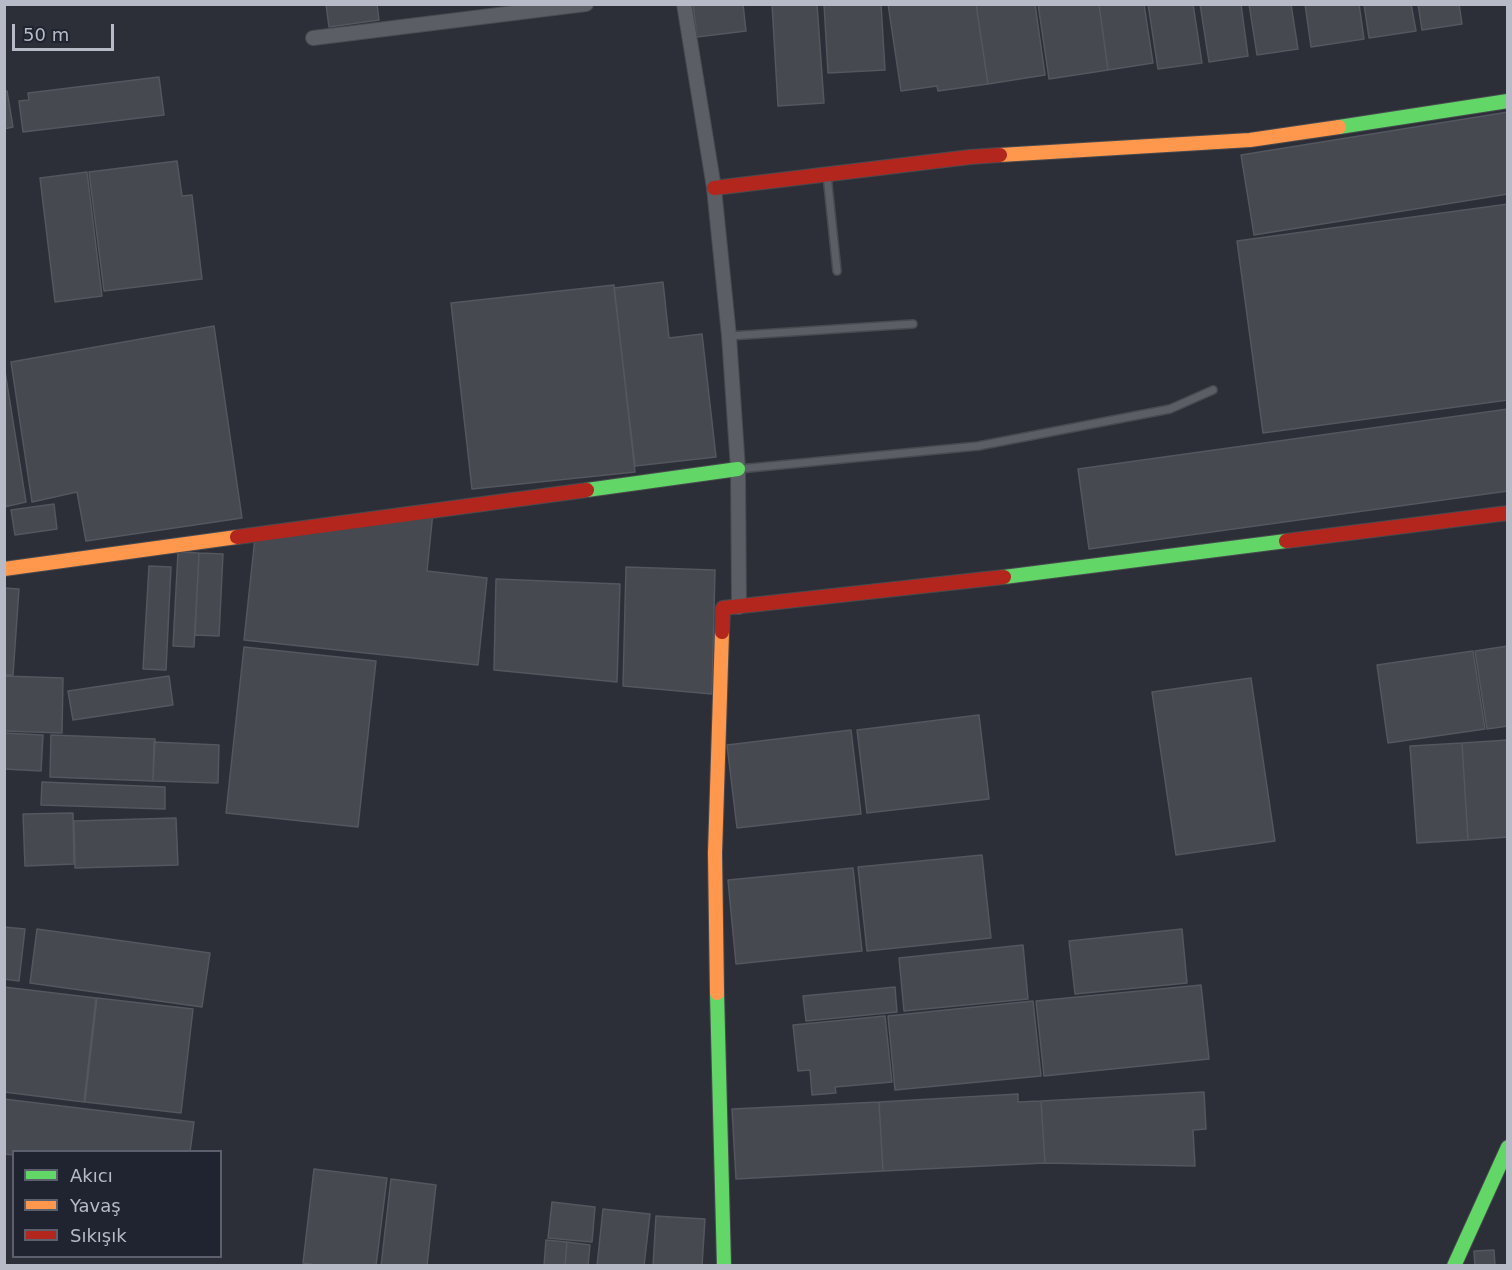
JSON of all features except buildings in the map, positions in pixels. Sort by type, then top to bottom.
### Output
[{"type":"street","points":[[313,38],[586,4]]},
{"type":"street","points":[[684,4],[714,188],[729,336],[738,470],[739,607]]},
{"type":"street","points":[[714,188],[970,157],[1250,140],[1508,101]]},
{"type":"street","points":[[4,569],[738,470]]},
{"type":"street","points":[[724,1266],[717,1027],[715,852],[723,608],[936,586],[1508,513]]},
{"type":"street","points":[[1454,1266],[1508,1147]]},
{"type":"lane","points":[[827,175],[837,271]]},
{"type":"lane","points":[[729,336],[913,324]]},
{"type":"lane","points":[[738,470],[978,446],[1170,409],[1213,390]]},
{"type":"traffic: fast","points":[[1339,127],[1508,101]]},
{"type":"traffic: fast","points":[[587,490],[738,469]]},
{"type":"traffic: fast","points":[[1004,577],[1286,541]]},
{"type":"traffic: fast","points":[[717,993],[724,1266]]},
{"type":"traffic: fast","points":[[1454,1266],[1508,1147]]},
{"type":"traffic: slow","points":[[1000,155],[1250,140],[1339,127]]},
{"type":"traffic: slow","points":[[4,569],[237,537]]},
{"type":"traffic: slow","points":[[717,993],[715,853],[722,632]]},
{"type":"traffic: jam","points":[[714,188],[1000,155]]},
{"type":"traffic: jam","points":[[237,537],[587,490]]},
{"type":"traffic: jam","points":[[1286,541],[1508,513]]},
{"type":"traffic: jam","points":[[722,632],[723,608],[1004,577]]}]
